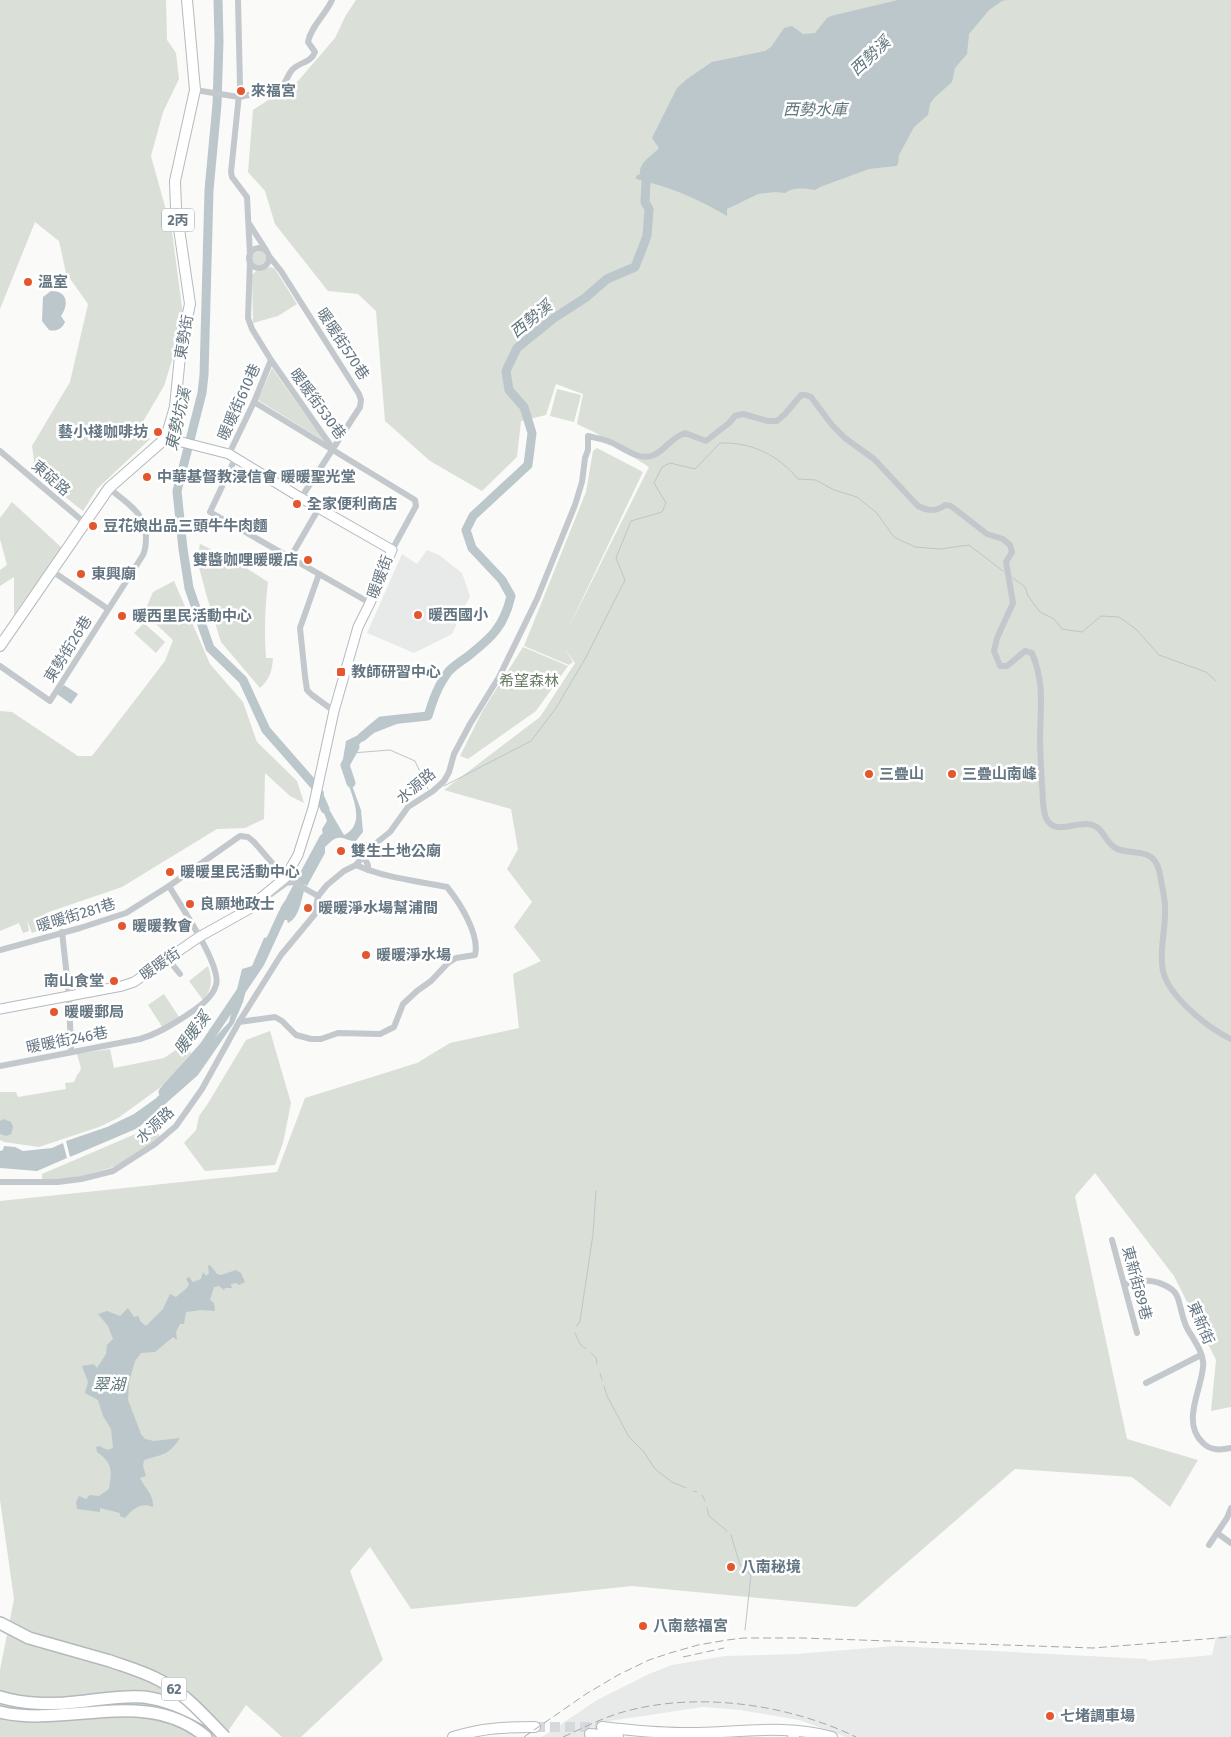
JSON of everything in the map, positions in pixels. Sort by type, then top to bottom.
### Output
[{"type":"highway","points":[[0,1614],[20,1626],[88,1654]]},
{"type":"highway","name":"62","points":[[0,1623],[29,1638],[88,1654],[163,1691],[191,1712],[214,1737]]},
{"type":"highway","name":"62","points":[[0,1631],[20,1641],[154,1677],[197,1708],[225,1737]]},
{"type":"highway","points":[[0,1697],[34,1702],[73,1702],[129,1697],[154,1699],[179,1706],[216,1726],[230,1737]]},
{"type":"highway","points":[[0,1704],[26,1709],[60,1709],[125,1704],[151,1705],[178,1712],[204,1725],[220,1737]]},
{"type":"highway","points":[[0,1712],[40,1717],[122,1710],[140,1711],[164,1714],[184,1722],[206,1737]]},
{"type":"main road","name":"東勢街","points":[[170,439],[175,407],[180,346],[190,304],[176,208],[175,181],[199,90],[187,0]]},
{"type":"main road","points":[[0,646],[109,488],[170,439]]},
{"type":"main road","points":[[453,1737],[486,1728],[505,1726],[531,1730],[474,1737]]},
{"type":"main road","points":[[602,1727],[682,1733],[792,1729],[816,1732],[832,1737]]},
{"type":"main road","points":[[590,1734],[618,1737]]},
{"type":"street","points":[[238,0],[236,96],[231,172],[232,177],[247,197],[249,224],[267,253],[266,265],[260,268],[254,266],[250,258],[256,248],[267,253]]},
{"type":"street","points":[[199,90],[236,96],[281,88],[292,70],[313,58],[315,52],[308,42],[309,37],[327,11],[332,0]]},
{"type":"street","name":"暖暖街530巷","points":[[249,224],[248,318],[271,360],[333,449],[415,500],[416,506],[392,550]]},
{"type":"street","name":"暖暖街570巷","points":[[267,253],[286,279],[361,400],[360,407],[301,498]]},
{"type":"street","name":"暖暖街610巷","points":[[271,360],[210,512],[290,558]]},
{"type":"street","name":"水源路","points":[[0,1182],[58,1182],[114,1171],[135,1159],[176,1126],[202,1089],[239,1022],[281,955],[314,914],[318,896],[327,885],[356,865],[370,848],[390,832],[408,807],[433,791],[444,781],[449,772],[454,754],[499,677],[537,599],[575,505],[582,482],[588,450],[588,436],[610,442],[640,456],[653,455],[677,436],[685,433],[706,441],[735,416],[743,414],[768,421],[777,421],[786,414],[801,395],[811,397],[832,425],[845,438],[874,459],[918,506],[933,510],[945,505],[951,506],[987,534],[1003,539],[1010,545],[1012,552],[1006,562],[1013,603],[997,638],[994,651],[1000,666],[1007,666],[1025,651],[1032,653],[1037,666],[1042,692],[1040,756],[1044,811],[1047,820],[1051,825],[1060,828],[1085,824],[1095,826],[1100,828],[1112,846],[1119,850],[1144,854],[1155,861],[1159,868],[1165,902],[1162,949],[1163,972],[1178,997],[1205,1023],[1220,1034],[1231,1039]]},
{"type":"street","points":[[254,402],[333,449]]},
{"type":"street","name":"暖暖街","points":[[0,1009],[122,986],[134,982],[199,937],[251,908],[258,900],[289,880],[313,808],[334,711],[358,627],[392,550],[232,456],[205,447],[170,439]]},
{"type":"street","name":"東碇路","points":[[0,452],[84,523]]},
{"type":"street","name":"東勢街26巷","points":[[0,666],[50,701],[143,555],[146,542],[144,522],[141,515],[109,488]]},
{"type":"street","points":[[319,508],[290,558],[370,603]]},
{"type":"street","name":"東勢街26巷","points":[[52,571],[108,609]]},
{"type":"street","points":[[319,574],[300,628],[305,676],[307,690],[334,711]]},
{"type":"street","name":"暖暖街281巷","points":[[0,950],[126,913],[169,886],[240,836],[254,842],[289,880]]},
{"type":"street","points":[[368,870],[365,859],[370,848]]},
{"type":"street","points":[[239,1022],[275,1017],[282,1021],[296,1035],[311,1039],[321,1039],[338,1033],[380,1034],[394,1027],[403,1004],[448,963],[456,958],[475,955],[476,948],[470,923],[447,887],[428,885],[368,870],[356,865]]},
{"type":"street","points":[[289,880],[318,896]]},
{"type":"street","name":"暖暖街246巷","points":[[0,1066],[155,1035],[205,1002],[213,991],[217,977],[214,965],[169,886]]},
{"type":"street","points":[[62,932],[70,995],[71,1052]]},
{"type":"street","points":[[168,959],[180,974]]},
{"type":"street","name":"東新街89巷","points":[[1112,1240],[1137,1333]]},
{"type":"street","name":"東新街","points":[[1125,1284],[1146,1280],[1173,1289],[1177,1294],[1186,1325],[1201,1354],[1204,1365],[1194,1408],[1193,1426],[1199,1440],[1207,1448],[1221,1450],[1231,1448]]},
{"type":"street","points":[[1146,1383],[1201,1354]]},
{"type":"street","points":[[1209,1545],[1227,1518],[1231,1508]]},
{"type":"street","points":[[1217,1533],[1231,1542]]},
{"type":"shaded area","name":"暖西國小","points":[[427,550],[439,555],[462,573],[470,596],[452,634],[414,653],[367,633],[402,554],[417,564]]},
{"type":"shaded area","points":[[1231,1635],[1231,1737],[846,1737],[799,1720],[740,1710],[703,1707],[603,1722],[585,1737],[542,1737],[597,1700],[649,1674],[672,1665],[725,1656],[796,1654],[895,1646],[1147,1659],[1148,1661],[1212,1655],[1216,1637]]},
{"type":"green space","points":[[0,0],[166,0],[167,40],[176,53],[179,79],[163,112],[151,156],[172,232],[184,322],[164,386],[138,430],[150,439],[97,489],[83,511],[36,474],[32,446],[70,382],[88,304],[66,273],[59,241],[35,222],[0,309]]},
{"type":"green space","points":[[356,0],[1231,0],[1231,1407],[1211,1411],[1216,1360],[1174,1276],[1095,1173],[1075,1196],[1127,1439],[1198,1460],[1170,1507],[1132,1477],[1015,1469],[856,1607],[632,1586],[411,1609],[370,1547],[350,1571],[383,1660],[301,1737],[282,1737],[246,1705],[224,1737],[0,1737],[0,1670],[14,1599],[0,1500],[0,1201],[277,1172],[305,1098],[417,1063],[450,1043],[519,1028],[513,974],[541,961],[514,927],[532,902],[507,869],[518,849],[511,809],[444,790],[540,717],[575,663],[564,648],[573,662],[569,665],[524,646],[586,492],[593,451],[597,448],[643,472],[567,631],[649,467],[594,432],[577,424],[583,394],[556,384],[546,415],[521,421],[517,457],[482,491],[430,461],[385,421],[376,311],[358,294],[328,291],[275,224],[265,191],[248,172],[253,110],[298,81],[335,38]]},
{"type":"green space","points":[[256,251],[262,251],[266,258],[262,265],[256,265],[252,261],[252,255]]},
{"type":"green space","points":[[271,267],[275,269],[297,304],[278,316],[253,323],[252,275],[256,271]]},
{"type":"green space","points":[[272,368],[324,441],[258,400]]},
{"type":"green space","points":[[557,389],[581,395],[574,422],[550,416]]},
{"type":"green space","points":[[12,502],[62,548],[14,615],[14,577],[0,586],[0,570],[7,565],[0,539],[0,518]]},
{"type":"green space","points":[[200,544],[232,559],[268,582],[265,620],[266,658],[273,658],[270,674],[260,688],[221,642],[197,560]]},
{"type":"green space","points":[[174,581],[210,664],[243,702],[257,742],[297,781],[304,803],[290,796],[265,773],[264,819],[245,828],[217,829],[122,887],[46,913],[51,926],[32,933],[27,920],[29,931],[23,933],[19,923],[0,931],[0,711],[12,712],[78,756],[92,756],[165,661],[173,640],[144,613],[153,592]]},
{"type":"green space","points":[[144,623],[165,642],[156,653],[134,633]]},
{"type":"green space","name":"希望森林","points":[[523,647],[568,666],[536,711],[468,759],[460,756],[483,710]]},
{"type":"green space","points":[[208,966],[211,984],[203,1000],[189,981]]},
{"type":"green space","points":[[164,994],[179,1017],[163,1028],[148,1005]]},
{"type":"green space","points":[[270,1031],[291,1103],[283,1143],[275,1165],[205,1171],[184,1143],[196,1130],[199,1116],[246,1040]]},
{"type":"green space","points":[[186,1043],[191,1053],[165,1084],[118,1118],[99,1127],[39,1147],[0,1140],[0,1092],[16,1092],[18,1097],[66,1089],[65,1083],[74,1082],[81,1068],[77,1054],[110,1049],[114,1068],[164,1058]]},
{"type":"green space","points":[[164,1111],[169,1117],[157,1128],[160,1138],[117,1166],[70,1179],[42,1179],[42,1174],[140,1132]]},
{"type":"water","name":"西勢水庫","points":[[898,0],[1007,0],[1002,1],[989,10],[969,34],[967,54],[955,68],[952,82],[934,98],[930,104],[928,115],[914,127],[899,155],[896,166],[869,169],[815,190],[799,188],[785,193],[758,194],[727,209],[727,216],[683,194],[636,179],[644,163],[659,148],[652,138],[677,88],[687,79],[712,62],[765,51],[771,47],[784,28],[792,26],[803,34],[815,33],[827,18],[831,16]]},
{"type":"water","points":[[51,291],[61,293],[66,303],[61,316],[65,322],[54,331],[49,330],[42,321],[43,297]]},
{"type":"water","points":[[64,685],[78,694],[71,704],[57,694]]},
{"type":"water","points":[[401,714],[402,722],[366,736],[344,764],[361,810],[363,832],[355,842],[336,838],[329,843],[325,847],[325,853],[307,886],[301,883],[319,850],[319,839],[323,836],[322,829],[327,821],[320,802],[322,790],[324,792],[323,799],[344,835],[352,829],[355,822],[355,804],[343,768],[346,741]]},
{"type":"water","points":[[299,887],[304,891],[295,917],[288,923],[287,920],[283,920],[276,936],[268,941],[261,952],[261,966],[243,981],[247,986],[243,1002],[234,1023],[198,1075],[138,1128],[70,1157],[66,1141],[107,1127],[134,1114],[155,1099],[184,1072],[229,1022],[242,969],[252,966],[264,938],[270,936],[277,929],[282,905]]},
{"type":"water","points":[[4,1119],[11,1122],[13,1127],[11,1134],[6,1136],[0,1134],[0,1121]]},
{"type":"water","points":[[63,1143],[67,1158],[37,1171],[0,1168],[0,1151],[3,1150],[4,1146],[15,1147],[23,1151],[52,1148]]},
{"type":"water","name":"翠湖","points":[[210,1265],[217,1274],[221,1275],[236,1270],[241,1273],[245,1282],[239,1285],[236,1283],[231,1284],[232,1288],[225,1288],[224,1290],[219,1286],[214,1287],[210,1300],[214,1303],[215,1311],[186,1312],[184,1324],[180,1324],[176,1332],[177,1340],[173,1337],[155,1352],[141,1353],[135,1361],[129,1382],[128,1400],[141,1434],[145,1439],[154,1441],[180,1438],[168,1451],[144,1460],[143,1466],[146,1476],[140,1478],[151,1495],[153,1507],[145,1505],[138,1507],[125,1518],[120,1516],[120,1513],[100,1508],[100,1512],[77,1509],[76,1502],[79,1496],[86,1499],[90,1495],[99,1496],[109,1489],[111,1477],[109,1464],[97,1452],[96,1447],[99,1446],[108,1450],[113,1448],[111,1429],[103,1416],[98,1400],[85,1393],[88,1382],[82,1366],[94,1364],[97,1368],[106,1354],[107,1345],[113,1339],[108,1326],[98,1314],[107,1311],[120,1316],[128,1308],[134,1317],[138,1316],[146,1326],[163,1309],[170,1294],[176,1297],[187,1288],[189,1284],[186,1279],[189,1277],[193,1282],[201,1279],[203,1272],[206,1276],[209,1273],[208,1266]]},
{"type":"waterway","name":"東勢坑溪","points":[[218,0],[217,104],[209,190],[204,375],[202,393],[177,491],[183,549],[189,588],[210,648],[243,680],[266,730],[315,786],[325,809]]},
{"type":"waterway","name":"西勢溪","points":[[362,737],[381,721],[428,716],[434,698],[445,676],[455,665],[490,638],[505,616],[511,596],[502,580],[472,548],[466,530],[473,516],[528,465],[532,433],[524,407],[509,390],[506,371],[517,348],[554,318],[585,298],[607,279],[635,267],[647,236],[649,209],[645,202],[646,182]]},
{"type":"waterway","points":[[444,786],[531,741],[556,708],[585,659],[625,580],[616,558],[631,521],[662,512],[666,503],[654,483],[662,467],[670,463],[695,469],[720,443],[743,445],[764,452],[782,463],[798,479],[816,480],[834,490],[857,497],[876,512],[894,537],[915,547],[940,549],[969,545],[1003,571]]},
{"type":"waterway","points":[[1013,578],[1025,587],[1028,596],[1040,612],[1054,619],[1062,629],[1082,632],[1101,616],[1119,617],[1137,630],[1159,655],[1206,672],[1216,681]]},
{"type":"waterway","name":"西勢溪","points":[[351,783],[345,765],[355,747]]},
{"type":"waterway","points":[[352,753],[390,750],[415,761],[428,789]]},
{"type":"waterway","name":"暖暖溪","points":[[291,899],[324,838]]},
{"type":"waterway","name":"暖暖溪","points":[[163,1092],[204,1046],[260,963],[283,913]]},
{"type":"waterway","points":[[577,1326],[580,1321],[593,1234],[596,1191]]},
{"type":"waterway","points":[[575,1333],[580,1344],[586,1349]]},
{"type":"waterway","points":[[591,1353],[596,1358],[597,1364]]},
{"type":"waterway","points":[[600,1373],[602,1380]]},
{"type":"waterway","points":[[604,1386],[607,1396],[629,1437],[644,1452],[655,1469],[672,1482],[686,1488]]},
{"type":"waterway","points":[[693,1491],[697,1492]]},
{"type":"waterway","points":[[702,1495],[705,1501]]},
{"type":"waterway","points":[[707,1508],[709,1516],[727,1531]]},
{"type":"waterway","points":[[731,1535],[740,1565],[751,1575],[745,1630]]},
{"type":"tunnel","points":[[535,1727],[602,1727]]},
{"type":"railway","points":[[524,1737],[586,1694],[618,1675],[649,1660],[698,1645],[727,1640],[744,1638],[802,1638],[1093,1648],[1231,1637]]},
{"type":"railway","points":[[683,1657],[724,1648]]},
{"type":"railway","points":[[563,1737],[623,1712],[681,1702],[742,1704],[772,1709],[801,1716],[856,1737]]},
{"type":"place","name":"來福宮","points":[[241,91]]},
{"type":"place","name":"溫室","points":[[28,282]]},
{"type":"place","name":"藝小棧咖啡坊","points":[[158,432]]},
{"type":"place","name":"中華基督教浸信會 暖暖聖光堂","points":[[147,477]]},
{"type":"place","name":"全家便利商店","points":[[297,504]]},
{"type":"place","name":"豆花娘出品三頭牛牛肉麵","points":[[93,526]]},
{"type":"place","name":"雙醬咖哩暖暖店","points":[[308,560]]},
{"type":"place","name":"東興廟","points":[[81,574]]},
{"type":"place","name":"暖西國小","points":[[418,615]]},
{"type":"place","name":"暖西里民活動中心","points":[[122,616]]},
{"type":"place","name":"教師研習中心","points":[[341,672]]},
{"type":"place","name":"三疊山","points":[[869,774]]},
{"type":"place","name":"三疊山南峰","points":[[952,774]]},
{"type":"place","name":"雙生土地公廟","points":[[341,851]]},
{"type":"place","name":"暖暖里民活動中心","points":[[170,872]]},
{"type":"place","name":"良願地政士","points":[[190,904]]},
{"type":"place","name":"暖暖淨水場幫浦間","points":[[308,908]]},
{"type":"place","name":"暖暖教會","points":[[122,926]]},
{"type":"place","name":"暖暖淨水場","points":[[366,955]]},
{"type":"place","name":"南山食堂","points":[[114,981]]},
{"type":"place","name":"暖暖郵局","points":[[54,1012]]},
{"type":"place","name":"八南秘境","points":[[731,1567]]},
{"type":"place","name":"八南慈福宮","points":[[643,1626]]},
{"type":"place","name":"七堵調車場","points":[[1050,1716]]}]
